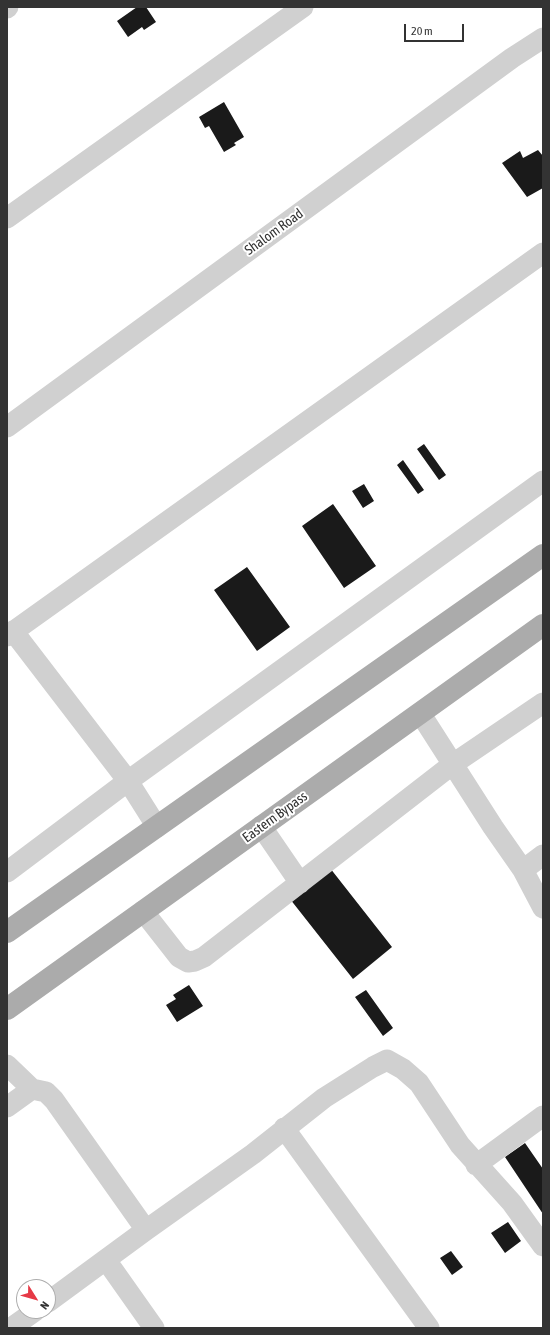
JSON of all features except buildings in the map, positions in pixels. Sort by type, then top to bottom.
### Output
[{"type":"main road","points":[[7,932],[543,555]]},
{"type":"main road","name":"Eastern Bypass","points":[[7,1008],[543,625]]},
{"type":"street","points":[[7,218],[303,7]]},
{"type":"street","name":"Shalom Road","points":[[7,427],[512,58],[543,38]]},
{"type":"street","points":[[157,827],[128,781],[10,634],[543,253]]},
{"type":"street","points":[[7,872],[128,781],[543,481]]},
{"type":"street","points":[[143,911],[179,957],[188,962],[204,957],[453,764],[543,703]]},
{"type":"street","points":[[420,713],[493,827],[523,870],[543,908]]},
{"type":"street","points":[[261,826],[300,882]]},
{"type":"street","points":[[523,870],[543,855]]},
{"type":"street","points":[[56,1296],[253,1154],[284,1128],[324,1098],[373,1067],[387,1060],[403,1069],[419,1083],[460,1145],[476,1165],[512,1203],[543,1246]]},
{"type":"street","points":[[7,1066],[32,1089],[46,1092],[54,1100],[146,1230]]},
{"type":"street","points":[[7,1107],[32,1089]]},
{"type":"street","points":[[476,1165],[543,1116]]},
{"type":"street","points":[[284,1128],[429,1328]]},
{"type":"street","points":[[106,1260],[154,1328]]},
{"type":"street","points":[[11,1328],[24,1319]]}]
